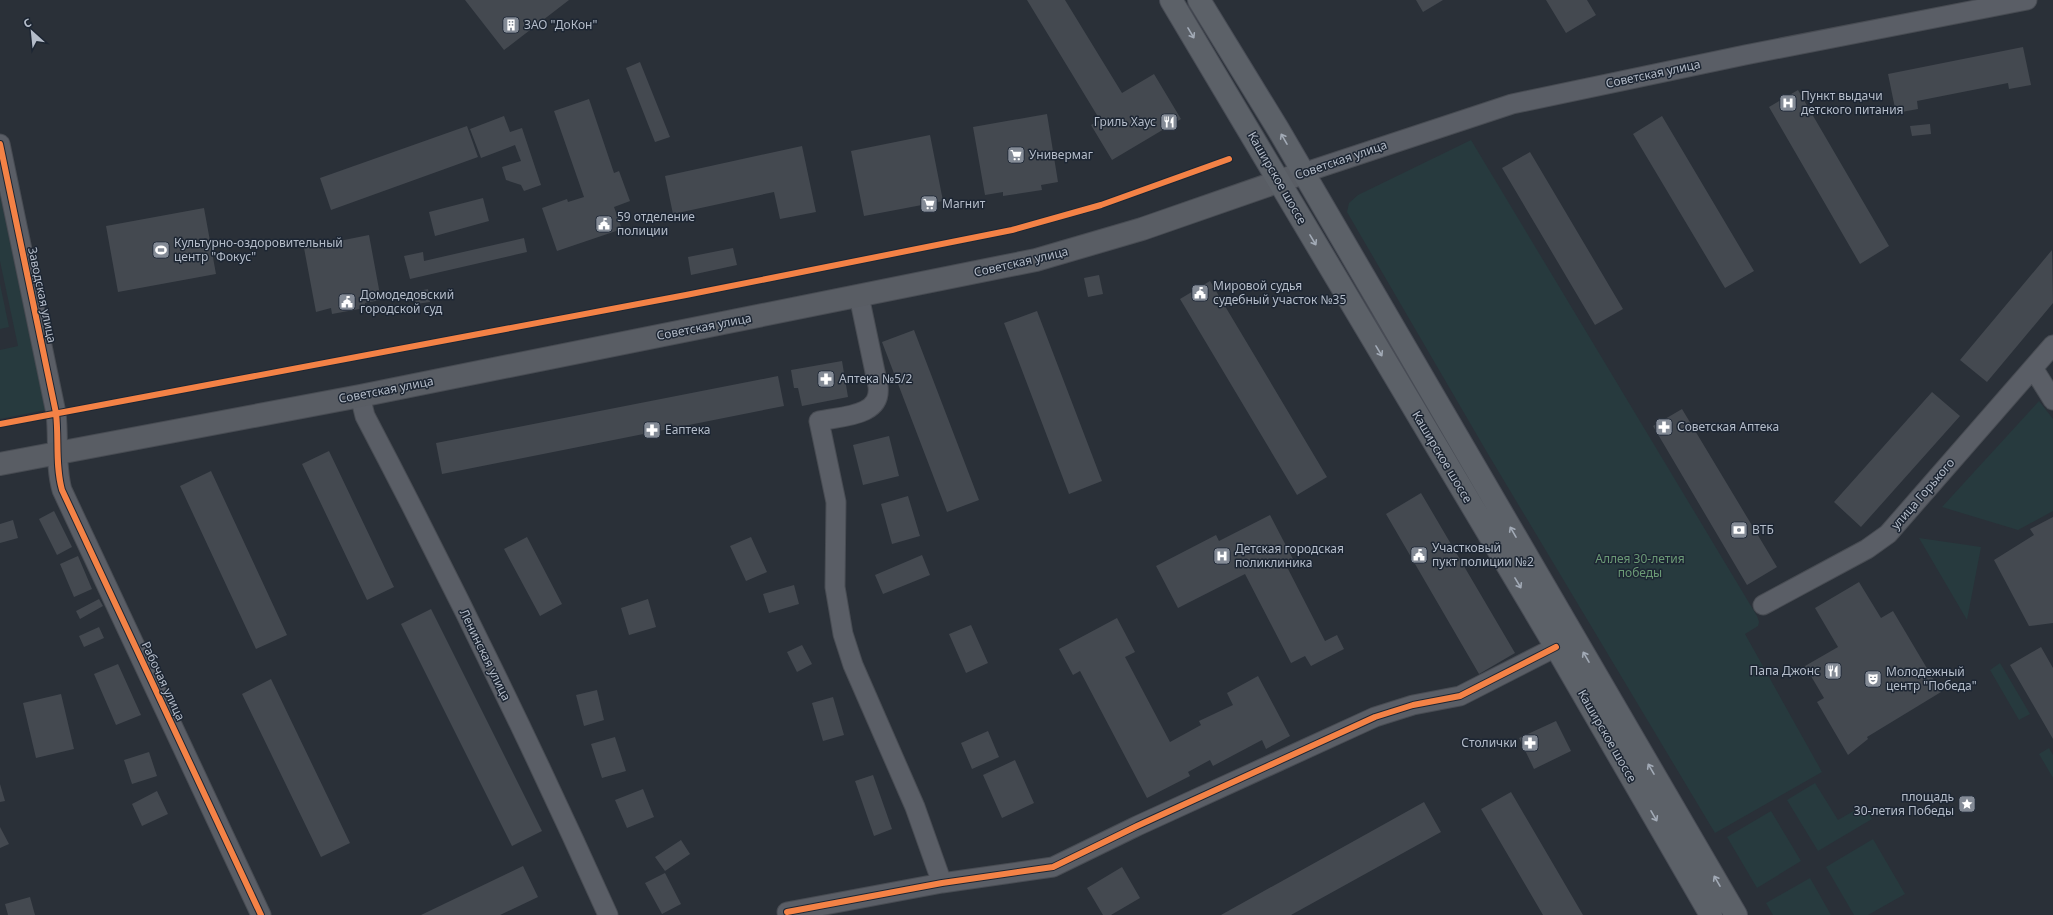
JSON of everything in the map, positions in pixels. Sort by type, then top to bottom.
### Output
[{"type":"main road","name":"Каширское шоссе","points":[[1171,0],[1556,647],[1711,915]]},
{"type":"main road","name":"Каширское шоссе","points":[[1198,0],[1303,173],[1736,915]]},
{"type":"main road","name":"Советская улица","points":[[0,464],[360,396],[1061,254],[1142,230],[1303,173]]},
{"type":"street","name":"Советская улица","points":[[1303,173],[1512,104],[1745,55],[2027,0]]},
{"type":"street","name":"Заводская улица","points":[[0,144],[56,413],[58,452]]},
{"type":"street","points":[[859,296],[879,397],[868,410],[819,421],[836,502],[834,556],[836,600],[842,628],[853,664],[910,794],[942,883]]},
{"type":"street","name":"улица Горького","points":[[1763,605],[1867,549],[1888,534],[2053,345]]},
{"type":"street","points":[[2033,368],[2053,400]]},
{"type":"street","name":"Ленинская улица","points":[[360,396],[364,416],[447,576],[571,832],[608,915]]},
{"type":"street","name":"Рабочая улица","points":[[58,452],[58,474],[65,499],[261,915]]},
{"type":"street","points":[[787,912],[942,883],[1053,867],[1128,830],[1375,717],[1413,704],[1460,696],[1556,647]]},
{"type":"green space","name":"Аллея 30-летия победы","points":[[1471,140],[1757,616],[1759,622],[1758,626],[1745,634],[1822,772],[1715,833],[1488,454],[1347,212],[1349,203],[1358,195]]},
{"type":"green space","points":[[0,195],[45,410],[0,419],[0,350],[18,346],[0,261]]},
{"type":"green space","points":[[0,284],[9,327],[0,329]]},
{"type":"green space","points":[[2039,401],[2053,419],[2053,511],[2018,530],[1942,507]]},
{"type":"green space","points":[[1919,538],[1981,547],[1967,620]]},
{"type":"green space","points":[[2000,663],[2030,714],[2019,720],[1990,670]]},
{"type":"green space","points":[[2049,748],[2053,755],[2053,778],[2039,754]]},
{"type":"green space","points":[[1815,783],[1838,820],[1864,805],[1872,819],[1818,851],[1787,800]]},
{"type":"green space","points":[[1771,811],[1801,861],[1757,888],[1727,837]]},
{"type":"green space","points":[[1873,839],[1905,894],[1868,915],[1854,915],[1826,867]]},
{"type":"green space","points":[[1810,878],[1831,915],[1773,915],[1766,903]]},
{"type":"building","name":"ЗАО \"ДоКон\"","points":[[465,0],[569,0],[504,50]]},
{"type":"building","points":[[1027,0],[1065,0],[1122,93],[1154,74],[1181,119],[1112,160],[1091,125],[1100,120]]},
{"type":"building","points":[[1416,0],[1443,0],[1423,12]]},
{"type":"building","points":[[1546,0],[1587,0],[1596,15],[1566,33]]},
{"type":"building","points":[[2023,47],[2031,85],[2009,89],[2008,83],[1917,101],[1918,109],[1896,113],[1888,74]]},
{"type":"building","points":[[640,62],[670,137],[655,142],[626,68]]},
{"type":"building","points":[[1798,90],[1889,246],[1860,264],[1769,107]]},
{"type":"building","points":[[589,99],[614,173],[619,171],[630,201],[614,207],[622,229],[557,251],[542,208],[567,199],[568,202],[584,197],[554,111]]},
{"type":"building","name":"Универмаг","points":[[1047,114],[1058,182],[1041,185],[1042,190],[1003,196],[1003,192],[985,195],[973,127]]},
{"type":"building","points":[[504,116],[510,132],[522,128],[541,185],[524,191],[521,185],[506,180],[502,167],[521,161],[515,145],[481,158],[470,129]]},
{"type":"building","points":[[1662,116],[1754,271],[1725,288],[1633,134]]},
{"type":"building","points":[[1930,124],[1931,134],[1912,136],[1910,126]]},
{"type":"building","points":[[467,126],[478,157],[331,210],[320,178]]},
{"type":"building","points":[[930,135],[943,201],[864,216],[851,151]]},
{"type":"building","points":[[802,146],[816,212],[780,219],[774,192],[673,214],[665,176]]},
{"type":"building","points":[[1530,152],[1623,309],[1595,325],[1502,168]]},
{"type":"building","points":[[483,198],[489,221],[435,236],[429,212]]},
{"type":"building","name":"Культурно-оздоровительный центр \"Фокус\"","points":[[204,208],[216,274],[118,292],[106,226]]},
{"type":"building","points":[[369,235],[381,300],[365,303],[365,308],[332,314],[331,308],[316,312],[304,248]]},
{"type":"building","points":[[524,238],[527,252],[410,279],[404,256],[423,252],[424,261]]},
{"type":"building","points":[[733,248],[737,265],[691,275],[688,257]]},
{"type":"building","points":[[2052,250],[2053,303],[1987,382],[1960,360]]},
{"type":"building","points":[[1099,275],[1103,294],[1088,297],[1084,278]]},
{"type":"building","points":[[1210,281],[1327,477],[1297,495],[1180,299]]},
{"type":"building","points":[[428,289],[430,302],[416,304],[414,292]]},
{"type":"building","points":[[1037,311],[1102,481],[1069,494],[1004,323]]},
{"type":"building","points":[[914,330],[979,500],[947,512],[882,342]]},
{"type":"building","points":[[842,361],[848,397],[802,406],[798,388],[794,388],[791,370]]},
{"type":"building","points":[[778,376],[784,406],[442,474],[436,443]]},
{"type":"building","points":[[1932,392],[1960,416],[1861,527],[1834,502]]},
{"type":"building","points":[[1682,409],[1777,567],[1747,585],[1653,426]]},
{"type":"building","points":[[889,436],[899,476],[863,485],[853,445]]},
{"type":"building","points":[[329,451],[394,587],[367,600],[302,464]]},
{"type":"building","points":[[211,471],[287,635],[256,649],[180,486]]},
{"type":"building","points":[[1421,493],[1515,653],[1479,674],[1386,514]]},
{"type":"building","points":[[908,496],[920,536],[892,544],[881,504]]},
{"type":"building","points":[[54,511],[72,547],[57,555],[39,519]]},
{"type":"building","points":[[1270,515],[1294,561],[1286,565],[1325,641],[1337,635],[1344,649],[1311,666],[1305,656],[1291,663],[1245,574],[1178,608],[1156,566],[1216,535],[1219,541]]},
{"type":"building","points":[[2053,517],[2053,623],[2029,626],[1994,560],[2034,535],[2030,529]]},
{"type":"building","points":[[13,520],[18,538],[0,543],[0,524]]},
{"type":"building","points":[[527,537],[562,604],[540,616],[504,549]]},
{"type":"building","points":[[751,537],[767,572],[746,581],[730,546]]},
{"type":"building","points":[[922,555],[930,575],[883,594],[875,575]]},
{"type":"building","points":[[78,556],[92,589],[74,597],[60,564]]},
{"type":"building","name":"Молодежный центр \"Победа\"","points":[[1859,582],[1881,618],[1893,611],[1941,692],[1867,737],[1868,739],[1848,755],[1817,702],[1824,698],[1805,666],[1838,647],[1815,608]]},
{"type":"building","points":[[794,585],[799,604],[769,613],[763,594]]},
{"type":"building","points":[[99,599],[103,606],[80,619],[76,611]]},
{"type":"building","points":[[648,599],[656,627],[629,635],[621,608]]},
{"type":"building","points":[[431,609],[542,831],[512,846],[401,624]]},
{"type":"building","points":[[1117,618],[1135,652],[1125,657],[1170,742],[1201,725],[1199,721],[1233,705],[1227,693],[1258,676],[1290,736],[1266,749],[1262,740],[1213,766],[1210,760],[1188,772],[1190,776],[1147,798],[1080,671],[1073,675],[1059,649]]},
{"type":"building","points":[[971,625],[988,663],[966,673],[949,634]]},
{"type":"building","points":[[99,627],[104,638],[84,647],[79,636]]},
{"type":"building","points":[[802,645],[812,664],[797,672],[787,652]]},
{"type":"building","points":[[2041,647],[2053,668],[2053,739],[2010,665]]},
{"type":"building","points":[[118,664],[141,715],[116,725],[94,674]]},
{"type":"building","points":[[271,679],[350,843],[321,857],[242,694]]},
{"type":"building","points":[[597,690],[604,720],[584,726],[576,695]]},
{"type":"building","points":[[61,694],[74,749],[36,758],[23,703]]},
{"type":"building","points":[[833,697],[844,735],[823,741],[812,703]]},
{"type":"building","points":[[1556,721],[1571,751],[1534,769],[1519,738]]},
{"type":"building","points":[[988,731],[999,757],[972,769],[961,743]]},
{"type":"building","points":[[615,737],[626,771],[602,778],[591,744]]},
{"type":"building","points":[[149,752],[157,776],[132,784],[124,760]]},
{"type":"building","points":[[1015,760],[1034,803],[1002,818],[983,775]]},
{"type":"building","points":[[873,775],[892,829],[874,836],[855,781]]},
{"type":"building","points":[[0,784],[5,801],[0,802]]},
{"type":"building","points":[[643,789],[654,817],[627,828],[615,800]]},
{"type":"building","points":[[157,791],[168,814],[142,826],[132,804]]},
{"type":"building","points":[[1511,792],[1583,915],[1543,915],[1481,809]]},
{"type":"building","points":[[1424,802],[1441,832],[1291,915],[1221,915]]},
{"type":"building","points":[[0,827],[9,844],[0,848]]},
{"type":"building","points":[[681,840],[690,854],[665,871],[655,857]]},
{"type":"building","points":[[523,866],[538,897],[500,915],[421,915]]},
{"type":"building","points":[[1122,867],[1140,898],[1111,915],[1103,915],[1087,888]]},
{"type":"building","points":[[665,873],[681,904],[662,914],[645,883]]},
{"type":"building","points":[[30,897],[35,915],[8,915],[5,904]]},
{"type":"cycle path","points":[[0,144],[56,413],[58,462],[62,490],[261,915]]},
{"type":"cycle path","points":[[0,424],[686,295],[1012,230],[1101,205],[1229,159]]},
{"type":"cycle path","points":[[787,912],[942,883],[1053,867],[1137,826],[1375,717],[1413,705],[1460,696],[1556,647]]},
{"type":"place","name":"ЗАО \"ДоКон\"","points":[[511,25]]},
{"type":"place","name":"Пункт выдачи детского питания","points":[[1788,103]]},
{"type":"place","name":"Гриль Хаус","points":[[1169,122]]},
{"type":"place","name":"Универмаг","points":[[1016,155]]},
{"type":"place","name":"Магнит","points":[[929,204]]},
{"type":"place","name":"59 отделение полиции","points":[[604,224]]},
{"type":"place","name":"Культурно-оздоровительный центр \"Фокус\"","points":[[161,250]]},
{"type":"place","name":"Мировой судья судебный участок №35","points":[[1200,293]]},
{"type":"place","name":"Домодедовский городской суд","points":[[347,302]]},
{"type":"place","name":"Аптека №5/2","points":[[826,379]]},
{"type":"place","name":"Советская Аптека","points":[[1664,427]]},
{"type":"place","name":"Еаптека","points":[[652,430]]},
{"type":"place","name":"ВТБ","points":[[1739,530]]},
{"type":"place","name":"Участковый пукт полиции №2","points":[[1419,555]]},
{"type":"place","name":"Детская городская поликлиника","points":[[1222,556]]},
{"type":"place","name":"Папа Джонс","points":[[1833,671]]},
{"type":"place","name":"Молодежный центр \"Победа\"","points":[[1873,679]]},
{"type":"place","name":"Столички","points":[[1530,743]]},
{"type":"place","name":"площадь 30-летия Победы","points":[[1967,804]]}]
